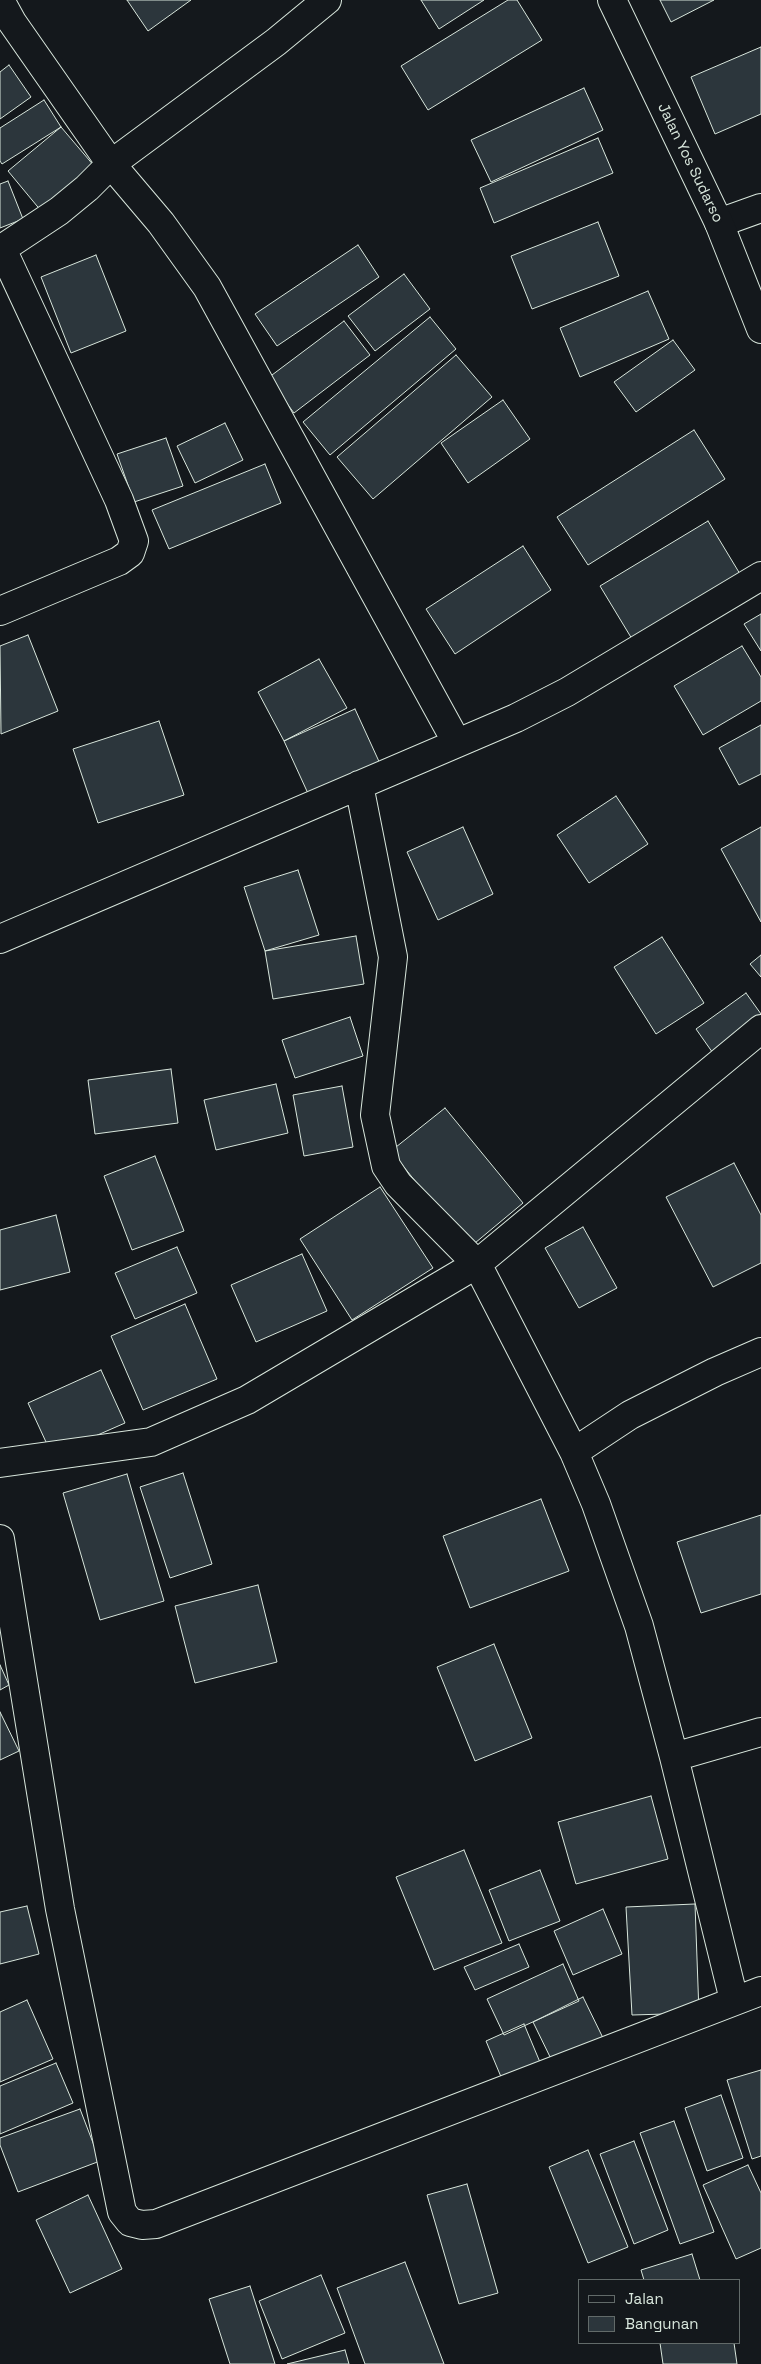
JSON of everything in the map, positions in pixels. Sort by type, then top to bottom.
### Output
[{"type":"street","points":[[0,0],[12,22],[111,164],[161,223],[207,287],[457,743]]},
{"type":"street","points":[[0,611],[119,561],[130,553],[134,541],[119,500],[1,249],[38,227],[74,199],[111,164],[276,42],[327,0]]},
{"type":"street","name":"Jalan Yos Sudarso","points":[[612,0],[720,224],[761,329]]},
{"type":"street","points":[[720,224],[761,208]]},
{"type":"street","points":[[0,939],[516,718],[567,692],[761,576]]},
{"type":"street","points":[[359,785],[393,957],[375,1115],[380,1146],[386,1166],[398,1184],[477,1264],[574,1452],[596,1504],[638,1626],[674,1757],[734,2000]]},
{"type":"street","points":[[0,1463],[150,1442],[247,1400],[477,1264],[761,1029]]},
{"type":"street","points":[[574,1452],[630,1415],[715,1372],[761,1352]]},
{"type":"street","points":[[0,1539],[60,1909],[122,2212],[130,2222],[142,2225],[156,2224],[761,1991]]},
{"type":"street","points":[[674,1757],[761,1732]]},
{"type":"building","points":[[127,0],[191,0],[148,31]]},
{"type":"building","points":[[421,0],[484,0],[439,29]]},
{"type":"building","points":[[508,0],[517,0],[542,40],[428,110],[401,66]]},
{"type":"building","points":[[660,0],[714,0],[671,22]]},
{"type":"building","points":[[761,47],[761,114],[715,134],[691,77]]},
{"type":"building","points":[[9,65],[31,97],[0,119],[0,72]]},
{"type":"building","points":[[584,88],[603,130],[491,182],[471,140]]},
{"type":"building","points":[[44,100],[61,127],[2,164],[0,161],[0,128]]},
{"type":"building","points":[[61,127],[95,167],[42,212],[8,171]]},
{"type":"building","points":[[598,138],[613,173],[494,223],[480,188]]},
{"type":"building","points":[[8,181],[23,219],[0,228],[0,184]]},
{"type":"building","points":[[598,222],[619,276],[532,309],[511,256]]},
{"type":"building","points":[[358,245],[379,277],[277,346],[255,314]]},
{"type":"building","points":[[96,255],[126,331],[71,353],[41,277]]},
{"type":"building","points":[[404,274],[430,309],[375,351],[348,316]]},
{"type":"building","points":[[648,291],[669,339],[580,377],[560,328]]},
{"type":"building","points":[[430,317],[456,349],[330,455],[303,422]]},
{"type":"building","points":[[344,321],[370,355],[294,413],[268,378]]},
{"type":"building","points":[[673,340],[695,370],[636,412],[614,382]]},
{"type":"building","points":[[456,355],[492,397],[373,499],[337,457]]},
{"type":"building","points":[[503,400],[530,439],[468,483],[441,443]]},
{"type":"building","points":[[225,423],[243,460],[195,483],[177,446]]},
{"type":"building","points":[[694,430],[725,479],[588,565],[557,517]]},
{"type":"building","points":[[166,438],[183,486],[134,502],[117,454]]},
{"type":"building","points":[[265,464],[281,503],[169,549],[152,510]]},
{"type":"building","points":[[708,521],[740,574],[632,639],[600,586]]},
{"type":"building","points":[[523,546],[551,590],[455,654],[426,609]]},
{"type":"building","points":[[761,614],[761,651],[744,624]]},
{"type":"building","points":[[28,635],[58,711],[1,734],[0,646]]},
{"type":"building","points":[[742,646],[761,677],[761,701],[703,735],[674,686]]},
{"type":"building","points":[[319,659],[347,708],[284,741],[258,692]]},
{"type":"building","points":[[355,709],[382,768],[311,800],[284,741]]},
{"type":"building","points":[[159,721],[184,795],[98,823],[73,749]]},
{"type":"building","points":[[761,725],[761,774],[739,785],[719,748]]},
{"type":"building","points":[[616,796],[648,844],[589,883],[557,835]]},
{"type":"building","points":[[463,827],[493,894],[438,920],[407,852]]},
{"type":"building","points":[[761,827],[761,922],[721,849]]},
{"type":"building","points":[[298,870],[319,935],[265,951],[244,887]]},
{"type":"building","points":[[356,936],[364,984],[273,999],[265,951]]},
{"type":"building","points":[[662,937],[704,1003],[656,1034],[614,967]]},
{"type":"building","points":[[761,955],[761,977],[750,964]]},
{"type":"building","points":[[746,993],[761,1014],[761,1023],[715,1056],[696,1029]]},
{"type":"building","points":[[350,1017],[363,1056],[295,1078],[282,1040]]},
{"type":"building","points":[[171,1069],[178,1123],[95,1134],[88,1080]]},
{"type":"building","points":[[276,1084],[288,1133],[216,1150],[204,1100]]},
{"type":"building","points":[[342,1086],[353,1147],[304,1156],[293,1095]]},
{"type":"building","points":[[445,1108],[523,1203],[469,1248],[391,1151]]},
{"type":"building","points":[[155,1156],[184,1231],[132,1250],[104,1176]]},
{"type":"building","points":[[734,1163],[761,1215],[761,1263],[713,1287],[666,1197]]},
{"type":"building","points":[[380,1187],[433,1268],[352,1320],[300,1239]]},
{"type":"building","points":[[56,1215],[70,1272],[0,1290],[0,1230]]},
{"type":"building","points":[[583,1227],[617,1288],[579,1308],[545,1248]]},
{"type":"building","points":[[177,1247],[197,1293],[135,1319],[115,1273]]},
{"type":"building","points":[[302,1254],[327,1311],[256,1342],[231,1285]]},
{"type":"building","points":[[185,1304],[217,1379],[143,1410],[111,1336]]},
{"type":"building","points":[[101,1370],[125,1423],[52,1455],[28,1403]]},
{"type":"building","points":[[183,1473],[212,1564],[170,1578],[140,1487]]},
{"type":"building","points":[[127,1474],[164,1601],[100,1620],[63,1493]]},
{"type":"building","points":[[541,1499],[569,1571],[470,1608],[443,1536]]},
{"type":"building","points":[[761,1515],[761,1594],[701,1613],[677,1542]]},
{"type":"building","points":[[258,1585],[277,1662],[195,1683],[175,1606]]},
{"type":"building","points":[[494,1644],[532,1738],[475,1761],[437,1667]]},
{"type":"building","points":[[0,1665],[9,1685],[0,1690]]},
{"type":"building","points":[[0,1712],[19,1751],[0,1760]]},
{"type":"building","points":[[651,1796],[668,1859],[576,1884],[558,1822]]},
{"type":"building","points":[[464,1850],[502,1943],[434,1970],[396,1877]]},
{"type":"building","points":[[540,1870],[560,1921],[509,1941],[489,1890]]},
{"type":"building","points":[[695,1904],[699,2013],[632,2015],[626,1907]]},
{"type":"building","points":[[27,1906],[39,1954],[0,1964],[0,1912]]},
{"type":"building","points":[[603,1909],[622,1954],[573,1975],[554,1931]]},
{"type":"building","points":[[519,1944],[529,1967],[475,1990],[464,1967]]},
{"type":"building","points":[[563,1964],[579,2001],[504,2035],[487,1999]]},
{"type":"building","points":[[583,1997],[604,2040],[554,2065],[533,2022]]},
{"type":"building","points":[[27,2000],[53,2059],[0,2082],[0,2012]]},
{"type":"building","points":[[524,2024],[542,2067],[504,2084],[486,2041]]},
{"type":"building","points":[[56,2063],[73,2103],[0,2134],[0,2086]]},
{"type":"building","points":[[761,2070],[761,2156],[752,2159],[727,2080]]},
{"type":"building","points":[[721,2095],[743,2158],[707,2171],[685,2108]]},
{"type":"building","points":[[80,2109],[100,2161],[18,2192],[0,2145],[0,2138]]},
{"type":"building","points":[[674,2121],[714,2232],[680,2244],[640,2133]]},
{"type":"building","points":[[634,2141],[668,2230],[634,2244],[600,2154]]},
{"type":"building","points":[[588,2150],[628,2247],[588,2263],[549,2167]]},
{"type":"building","points":[[748,2165],[761,2193],[761,2248],[736,2259],[703,2185]]},
{"type":"building","points":[[467,2184],[498,2293],[459,2304],[427,2195]]},
{"type":"building","points":[[88,2195],[122,2269],[70,2293],[36,2220]]},
{"type":"building","points":[[692,2254],[700,2279],[644,2279],[641,2270]]},
{"type":"building","points":[[405,2262],[444,2364],[365,2364],[337,2288]]},
{"type":"building","points":[[321,2275],[345,2333],[282,2359],[259,2301]]},
{"type":"building","points":[[250,2286],[275,2364],[230,2364],[209,2299]]},
{"type":"building","points":[[660,2344],[734,2344],[737,2364],[663,2364]]},
{"type":"building","points":[[345,2350],[349,2364],[287,2364]]}]
